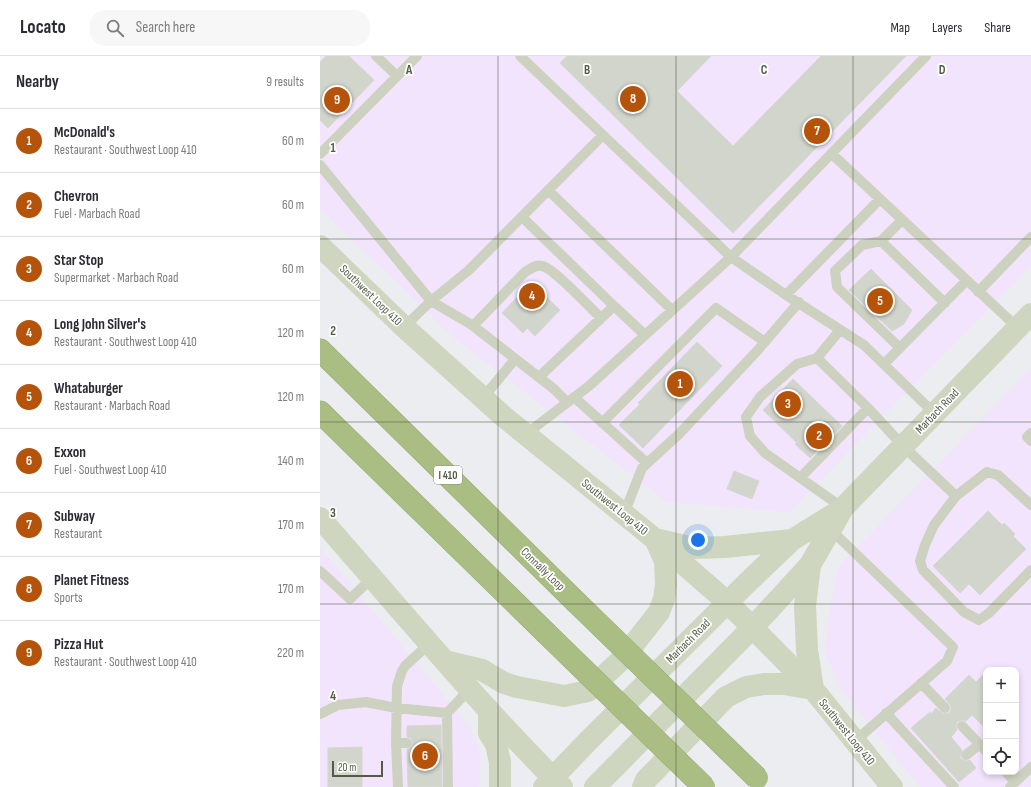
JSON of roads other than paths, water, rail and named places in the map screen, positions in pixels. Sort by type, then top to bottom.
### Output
[{"type":"highway","name":"Connally Loop","points":[[320,350],[575,601],[762,782]]},
{"type":"highway","points":[[320,412],[704,787]]},
{"type":"main road","name":"Southwest Loop 410","points":[[320,246],[404,327],[483,398],[656,540],[727,602],[813,690],[892,787]]},
{"type":"main road","name":"Marbach Road","points":[[595,787],[752,627],[810,565],[843,508],[1024,321]]},
{"type":"main road","name":"Marbach Road","points":[[553,784],[588,741],[727,602],[792,540],[843,508]]},
{"type":"main road","points":[[320,518],[553,784]]},
{"type":"main road","points":[[656,540],[694,548],[725,547],[792,540]]},
{"type":"main road","points":[[445,661],[482,670],[504,683],[517,687],[564,696],[588,691],[623,658],[659,612],[664,599],[665,591],[665,561],[656,540]]},
{"type":"main road","points":[[643,787],[646,780],[726,697],[746,687],[764,684],[784,684],[813,690],[807,650],[805,606],[810,565]]},
{"type":"main road","points":[[489,711],[489,733],[496,744],[500,762],[500,787]]},
{"type":"lane","points":[[376,56],[397,76]]},
{"type":"lane","points":[[320,154],[417,56]]},
{"type":"lane","points":[[520,56],[731,257],[786,295],[864,345],[934,413]]},
{"type":"lane","points":[[526,434],[589,386],[731,257],[926,56]]},
{"type":"lane","points":[[404,327],[431,301],[469,270],[603,135]]},
{"type":"lane","points":[[832,154],[978,292],[1024,321]]},
{"type":"lane","points":[[320,165],[431,301],[474,326],[515,360],[554,389],[571,399],[602,423],[647,463]]},
{"type":"lane","points":[[548,190],[672,310]]},
{"type":"lane","points":[[786,295],[880,199]]},
{"type":"lane","points":[[522,217],[645,335]]},
{"type":"lane","points":[[900,348],[836,287],[835,271],[862,245],[881,241],[902,220]]},
{"type":"lane","points":[[978,292],[1031,237]]},
{"type":"lane","points":[[881,241],[945,303]]},
{"type":"lane","points":[[474,326],[525,272],[534,266],[542,266],[553,272],[601,318]]},
{"type":"lane","points":[[884,364],[966,281]]},
{"type":"lane","points":[[624,514],[642,468],[679,434],[757,351],[799,302]]},
{"type":"lane","points":[[539,378],[614,306]]},
{"type":"lane","points":[[602,423],[716,308],[765,342]]},
{"type":"lane","points":[[840,330],[816,358],[797,364],[760,396],[746,417],[750,436],[765,453],[843,508]]},
{"type":"lane","points":[[816,358],[868,408],[903,446],[956,496]]},
{"type":"lane","points":[[483,398],[515,360]]},
{"type":"lane","points":[[800,478],[868,408]]},
{"type":"lane","points":[[1031,433],[1027,437],[1031,441]]},
{"type":"lane","points":[[1031,505],[998,475],[987,472],[956,496],[934,525],[920,561],[923,570],[964,612],[979,620],[989,613],[1031,570]]},
{"type":"lane","points":[[830,529],[953,647],[947,661],[854,741]]},
{"type":"lane","points":[[320,571],[350,599],[372,578]]},
{"type":"lane","points":[[398,787],[402,769],[396,742],[397,686],[402,671],[411,660],[430,643]]},
{"type":"lane","points":[[921,683],[945,708]]},
{"type":"lane","points":[[448,787],[445,771],[444,744],[447,713],[470,689]]},
{"type":"lane","points":[[320,714],[338,705],[366,702],[396,708],[447,713]]},
{"type":"lane","points":[[886,713],[925,750],[954,787]]},
{"type":"lane","points":[[962,726],[983,748],[966,755]]},
{"type":"lane","points":[[396,742],[407,744]]},
{"type":"lane","points":[[1008,775],[1013,784],[1031,767]]},
{"type":"place","name":"Planet Fitness","points":[[633,99]]},
{"type":"place","name":"Pizza Hut","points":[[337,100]]},
{"type":"place","name":"Subway","points":[[817,131]]},
{"type":"place","name":"Long John Silver's","points":[[532,296]]},
{"type":"place","name":"Whataburger","points":[[880,301]]},
{"type":"place","name":"McDonald's","points":[[680,384]]},
{"type":"place","name":"Star Stop","points":[[788,404]]},
{"type":"place","name":"Chevron","points":[[819,436]]},
{"type":"place","name":"Exxon","points":[[425,756]]}]
